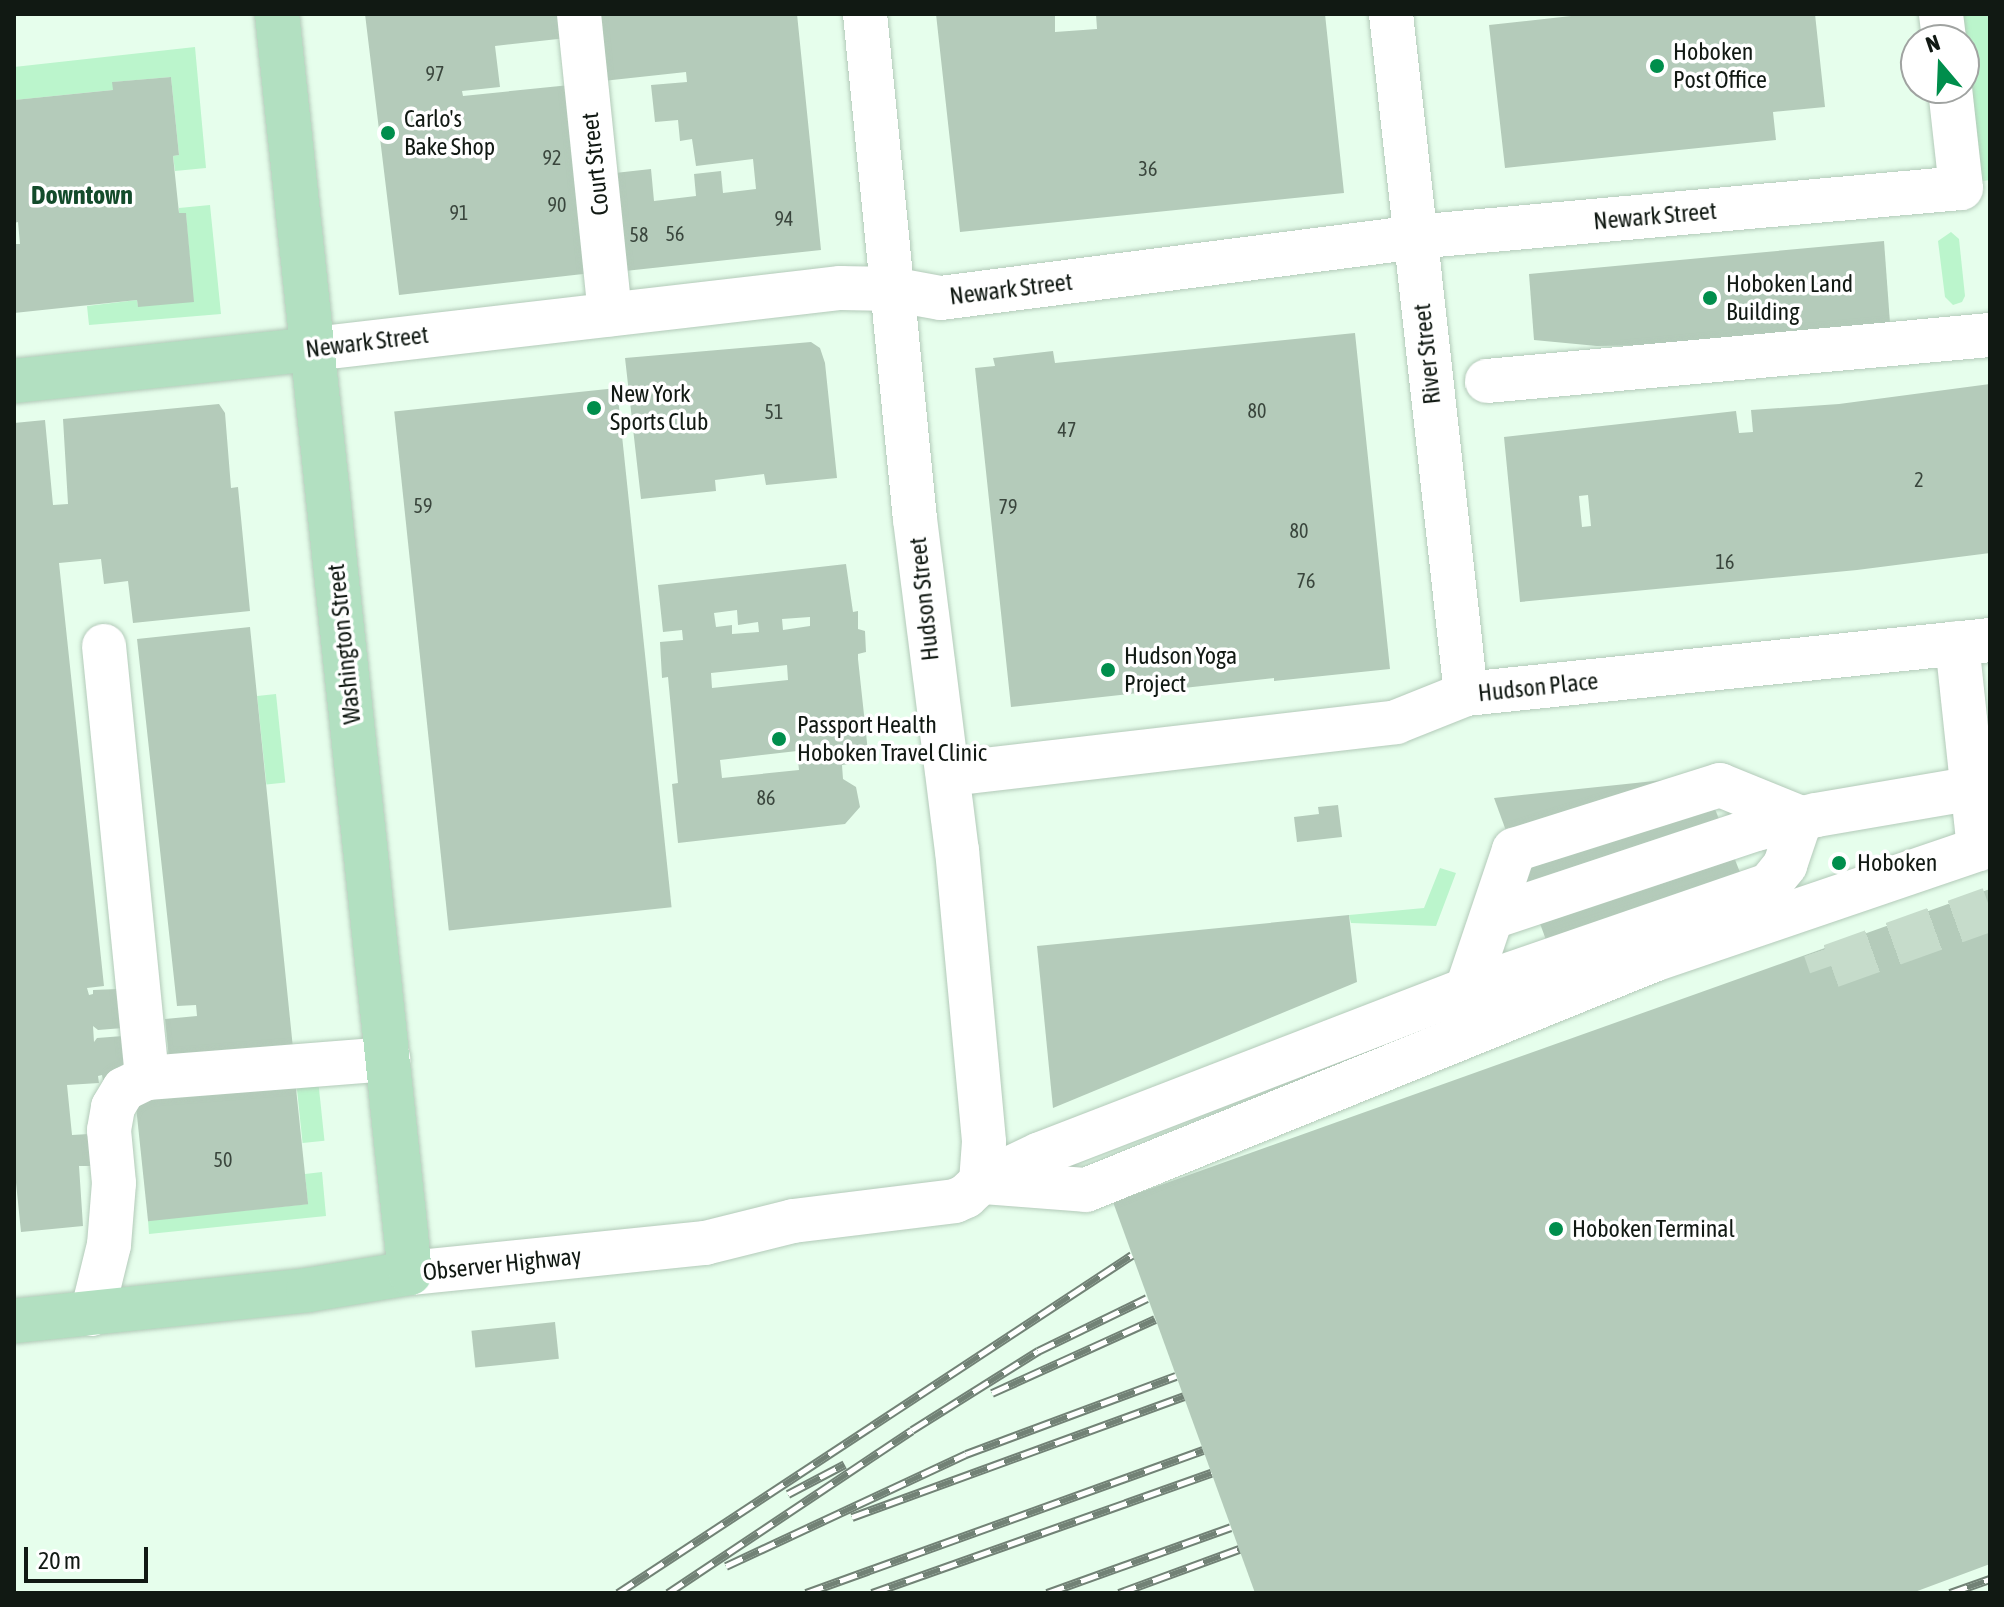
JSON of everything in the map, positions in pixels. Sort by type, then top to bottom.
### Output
[{"type":"main road","name":"Washington Street","points":[[277,14],[410,1273]]},
{"type":"main road","name":"Newark Street","points":[[14,381],[313,349]]},
{"type":"main road","name":"Observer Highway","points":[[14,1321],[308,1290],[410,1273]]},
{"type":"street","name":"Court Street","points":[[579,14],[610,314]]},
{"type":"street","name":"Hudson Street","points":[[865,14],[937,713],[949,774],[984,1142],[981,1182]]},
{"type":"street","name":"River Street","points":[[1391,14],[1466,694]]},
{"type":"street","name":"Newark Street","points":[[313,349],[840,288],[891,289],[941,298],[1414,237],[1961,188],[1952,104]]},
{"type":"street","points":[[1487,381],[1990,335]]},
{"type":"street","name":"Hudson Place","points":[[949,774],[1396,722],[1466,694],[1974,642]]},
{"type":"street","points":[[981,1182],[1086,1190],[1616,974],[1979,849],[1974,788],[1974,642]]},
{"type":"street","points":[[104,646],[147,1078]]},
{"type":"street","points":[[1472,975],[1497,901],[1740,809],[1801,818],[1974,788]]},
{"type":"street","name":"Observer Highway","points":[[410,1273],[705,1243],[793,1221],[955,1201],[981,1182],[1040,1154],[1472,975],[1776,854],[1801,818]]},
{"type":"street","points":[[92,1314],[109,1245],[114,1183],[109,1130],[113,1107],[124,1089],[147,1078],[388,1059]]},
{"type":"green space","points":[[1955,14],[1990,14],[1990,180],[1976,182],[1966,104],[1980,104],[1980,24],[1958,24]]},
{"type":"green space","points":[[195,47],[206,168],[175,171],[173,156],[179,155],[171,77],[113,82],[113,90],[14,100],[14,67]]},
{"type":"green space","points":[[210,205],[221,314],[89,325],[87,306],[137,300],[138,306],[193,301],[186,214],[179,213],[179,208]]},
{"type":"green space","points":[[1951,232],[1959,239],[1965,296],[1962,302],[1953,305],[1945,297],[1938,241]]},
{"type":"green space","points":[[276,694],[285,783],[266,784],[257,696]]},
{"type":"green space","points":[[1440,868],[1456,873],[1436,926],[1351,923],[1349,915],[1424,908]]},
{"type":"green space","points":[[318,1079],[324,1141],[303,1143],[296,1081]]},
{"type":"green space","points":[[322,1172],[326,1216],[149,1234],[148,1220],[308,1204],[305,1174]]},
{"type":"building","points":[[365,14],[564,14],[567,38],[495,46],[500,87],[462,91],[463,96],[570,85],[592,273],[399,295]]},
{"type":"building","points":[[595,14],[797,14],[821,250],[625,271],[615,173],[651,169],[654,201],[696,196],[694,174],[721,171],[723,193],[756,189],[753,159],[696,166],[692,139],[680,141],[678,120],[655,122],[651,85],[687,82],[686,72],[603,81]]},
{"type":"building","points":[[936,14],[1055,14],[1055,32],[1097,29],[1096,14],[1325,14],[1344,193],[960,232]]},
{"type":"building","name":"Hoboken Post Office","points":[[1589,14],[1815,14],[1825,107],[1773,112],[1776,140],[1505,168],[1489,25]]},
{"type":"building","points":[[171,77],[179,155],[173,156],[179,213],[186,213],[194,302],[138,307],[137,300],[14,313],[14,244],[20,244],[18,222],[14,223],[14,100],[113,90],[112,82]]},
{"type":"building","name":"Hoboken Land Building","points":[[1884,241],[1890,323],[1662,345],[1597,346],[1534,340],[1529,274]]},
{"type":"building","points":[[1355,333],[1390,669],[1274,681],[1274,678],[1011,707],[975,368],[995,366],[993,358],[1053,351],[1055,363]]},
{"type":"building","points":[[811,342],[820,348],[825,363],[837,478],[766,485],[764,474],[715,480],[716,491],[641,499],[625,358]]},
{"type":"building","points":[[1990,384],[1990,553],[1857,570],[1520,602],[1504,437],[1736,411],[1739,433],[1753,432],[1751,410],[1839,404]],"holes":[[[1588,495],[1591,526],[1582,527],[1579,496]]]},
{"type":"building","points":[[617,388],[672,907],[449,931],[394,411]]},
{"type":"building","points":[[219,404],[225,413],[231,488],[238,487],[250,611],[133,623],[128,581],[104,584],[101,559],[59,563],[104,986],[87,988],[89,995],[93,994],[93,990],[118,989],[123,1028],[98,1030],[93,1026],[94,1042],[97,1038],[123,1036],[127,1076],[103,1080],[102,1075],[98,1076],[99,1083],[67,1085],[72,1135],[89,1134],[91,1166],[79,1166],[83,1226],[21,1232],[14,1163],[14,423],[45,420],[53,505],[68,504],[63,419]]},
{"type":"building","points":[[846,564],[853,612],[858,611],[858,629],[865,631],[866,652],[858,654],[858,659],[869,761],[842,765],[843,779],[856,787],[860,807],[845,824],[678,843],[672,784],[678,783],[668,677],[662,678],[660,642],[683,640],[682,630],[663,632],[658,585]],"holes":[[[737,610],[738,625],[758,622],[759,632],[732,634],[732,625],[716,627],[714,613]],[[810,617],[810,626],[783,630],[782,619]],[[787,665],[788,680],[712,688],[711,673]],[[797,751],[799,770],[722,778],[720,760]]]},
{"type":"building","points":[[250,627],[294,1058],[170,1068],[165,1019],[197,1016],[196,1005],[177,1006],[137,639]]},
{"type":"building","points":[[1702,776],[1743,880],[1553,959],[1494,798]]},
{"type":"building","points":[[1338,805],[1342,837],[1297,842],[1294,817],[1319,814],[1318,807]]},
{"type":"building","name":"Hoboken Terminal","points":[[1990,889],[1990,1564],[1912,1593],[1255,1593],[1113,1202]]},
{"type":"building","points":[[1349,915],[1357,982],[1053,1108],[1037,946]]},
{"type":"building","points":[[295,1079],[308,1204],[148,1221],[135,1096]]},
{"type":"building","points":[[555,1322],[559,1359],[475,1368],[471,1331]]},
{"type":"tunnel","points":[[1825,949],[1831,966],[1990,909]]},
{"type":"railway","points":[[618,1593],[1132,1255]]},
{"type":"railway","points":[[668,1593],[912,1430],[1038,1351],[1147,1298]]},
{"type":"railway","points":[[992,1393],[1155,1319]]},
{"type":"railway","points":[[726,1566],[966,1454],[1176,1376]]},
{"type":"railway","points":[[852,1517],[1184,1396]]},
{"type":"railway","points":[[806,1593],[1203,1450]]},
{"type":"railway","points":[[788,1494],[845,1464]]},
{"type":"railway","points":[[872,1593],[1211,1473]]},
{"type":"railway","points":[[1047,1593],[1231,1527]]},
{"type":"railway","points":[[1119,1593],[1239,1549]]},
{"type":"railway","points":[[1950,1593],[1990,1579]]},
{"type":"place","name":"Hoboken Post Office","points":[[1657,66]]},
{"type":"place","name":"Carlo's Bake Shop","points":[[388,133]]},
{"type":"place","name":"Hoboken Land Building","points":[[1710,298]]},
{"type":"place","name":"New York Sports Club","points":[[594,408]]},
{"type":"place","name":"Hudson Yoga Project","points":[[1108,670]]},
{"type":"place","name":"Passport Health Hoboken Travel Clinic","points":[[779,739]]},
{"type":"place","name":"Hoboken","points":[[1839,863]]},
{"type":"place","name":"Hoboken Terminal","points":[[1556,1229]]},
{"type":"district","name":"Downtown","points":[[82,196]]}]
